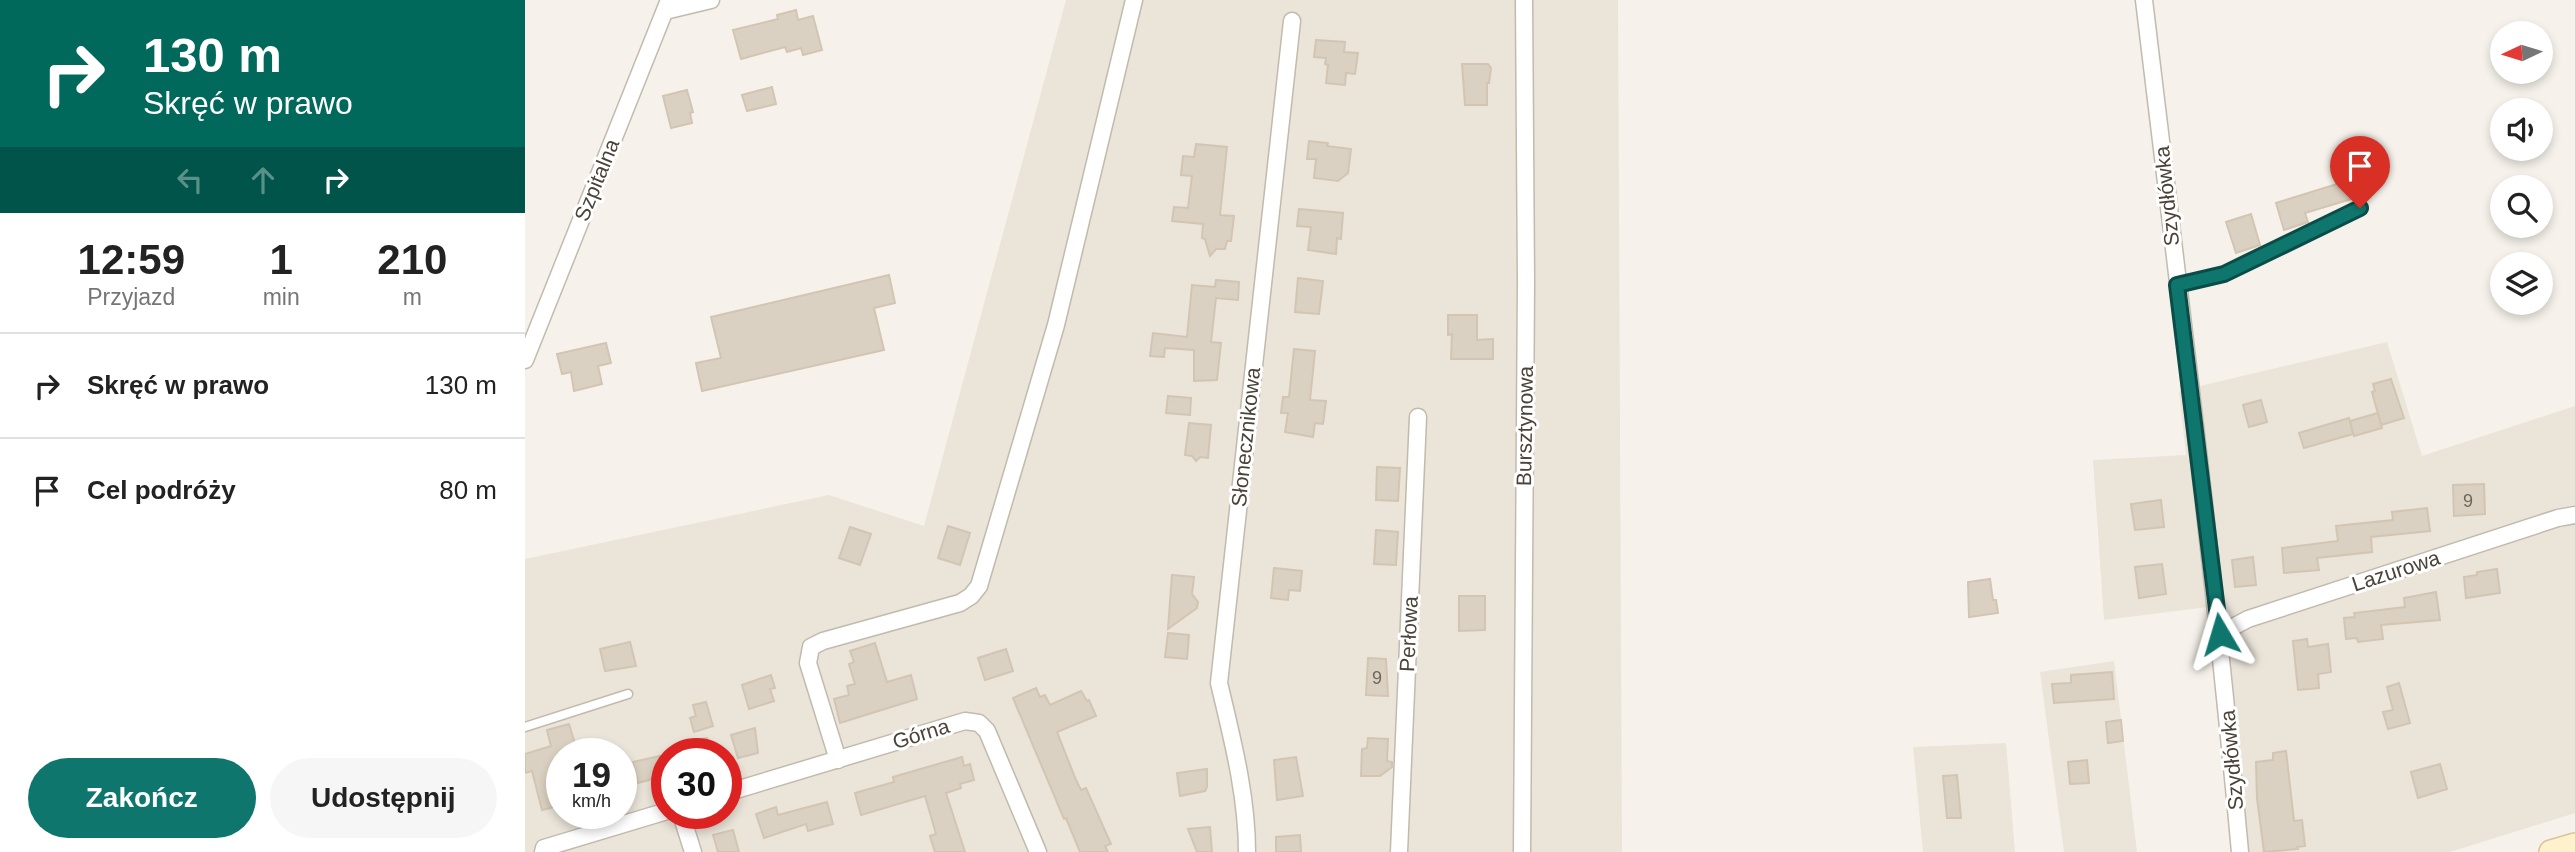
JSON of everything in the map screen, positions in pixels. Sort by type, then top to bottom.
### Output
[{"type":"main road","points":[[2551,852],[2575,845]]},
{"type":"street","points":[[667,5],[711,0]]},
{"type":"street","points":[[838,760],[808,663],[811,647],[823,641],[960,603],[971,596],[979,586],[1056,325],[1134,0]]},
{"type":"street","name":"Bursztynowa","points":[[1522,852],[1527,199],[1524,0]]},
{"type":"street","name":"Szydłówka","points":[[2144,0],[2220,634],[2240,852]]},
{"type":"street","name":"Szpitalna","points":[[525,359],[667,5]]},
{"type":"street","name":"Słonecznikowa","points":[[1247,852],[1247,826],[1238,769],[1219,683],[1291,21]]},
{"type":"street","name":"Perłowa","points":[[1399,852],[1418,417]]},
{"type":"street","name":"Lazurowa","points":[[2220,634],[2248,619],[2575,514]]},
{"type":"street","name":"Górna","points":[[742,788],[965,721],[979,723],[987,731],[1038,852]]},
{"type":"street","points":[[543,852],[544,848],[651,816]]},
{"type":"street","points":[[685,829],[692,852]]},
{"type":"lane","points":[[2177,285],[2224,274],[2360,208]]},
{"type":"lane","points":[[525,727],[628,694]]},
{"type":"shaded area","points":[[1066,0],[1618,0],[1622,852],[525,852],[525,559],[829,495],[924,526]]},
{"type":"shaded area","points":[[2387,342],[2422,456],[2575,406],[2575,813],[2450,852],[2234,852],[2208,607],[2104,620],[2093,460],[2186,455],[2179,391]]},
{"type":"shaded area","points":[[2114,661],[2137,852],[2064,852],[2040,672]]},
{"type":"shaded area","points":[[2006,743],[2015,852],[1923,852],[1913,747]]},
{"type":"building","points":[[796,10],[798,20],[813,16],[822,50],[803,55],[801,48],[787,52],[785,47],[741,59],[733,30],[778,19],[777,15]]},
{"type":"building","points":[[1316,40],[1345,42],[1344,52],[1358,53],[1355,74],[1346,73],[1345,85],[1326,83],[1328,65],[1325,64],[1326,58],[1314,57]]},
{"type":"building","points":[[1462,64],[1488,64],[1491,68],[1487,83],[1487,105],[1465,105]]},
{"type":"building","points":[[772,87],[776,104],[747,111],[742,95]]},
{"type":"building","points":[[687,90],[693,112],[690,113],[692,123],[671,128],[663,96]]},
{"type":"building","points":[[1309,141],[1351,149],[1348,173],[1338,181],[1314,178],[1316,159],[1307,159]]},
{"type":"building","points":[[1196,144],[1227,147],[1220,215],[1234,216],[1231,241],[1227,241],[1225,249],[1216,249],[1210,256],[1205,239],[1202,238],[1203,224],[1172,221],[1174,207],[1188,208],[1192,176],[1181,175],[1183,156],[1194,157]]},
{"type":"building","points":[[2353,179],[2358,197],[2305,213],[2308,222],[2284,230],[2276,203]]},
{"type":"building","points":[[1299,209],[1343,213],[1341,239],[1337,238],[1336,254],[1308,250],[1311,227],[1297,226]]},
{"type":"building","points":[[2251,214],[2260,245],[2236,253],[2226,222]]},
{"type":"building","points":[[889,275],[895,303],[874,308],[884,350],[702,391],[696,363],[721,358],[711,317]]},
{"type":"building","points":[[1298,278],[1323,281],[1319,314],[1295,312]]},
{"type":"building","points":[[1216,280],[1239,282],[1238,300],[1216,298],[1211,342],[1221,343],[1217,380],[1194,381],[1194,350],[1165,348],[1164,357],[1150,356],[1153,333],[1187,337],[1192,285],[1215,287]]},
{"type":"building","points":[[1448,315],[1477,315],[1477,340],[1493,339],[1493,359],[1451,359],[1452,334],[1448,335]]},
{"type":"building","points":[[606,343],[611,363],[598,366],[602,384],[574,391],[571,372],[562,374],[557,354]]},
{"type":"building","points":[[1294,349],[1315,351],[1310,400],[1326,401],[1323,424],[1315,423],[1313,437],[1285,432],[1288,413],[1281,413],[1283,397],[1289,397]]},
{"type":"building","points":[[2391,379],[2404,418],[2381,425],[2372,392],[2375,391],[2373,384]]},
{"type":"building","points":[[1168,396],[1191,398],[1190,415],[1166,413]]},
{"type":"building","points":[[2261,400],[2267,422],[2249,427],[2243,405]]},
{"type":"building","points":[[2378,413],[2382,428],[2354,436],[2350,421]]},
{"type":"building","points":[[2349,418],[2353,434],[2304,448],[2299,433]]},
{"type":"building","points":[[1189,423],[1211,425],[1208,458],[1200,457],[1196,461],[1192,456],[1185,455]]},
{"type":"building","points":[[1377,467],[1400,468],[1398,501],[1376,500]]},
{"type":"building","points":[[2484,484],[2485,514],[2454,516],[2453,485]]},
{"type":"building","points":[[2161,500],[2164,527],[2135,530],[2131,504]]},
{"type":"building","points":[[2427,508],[2430,531],[2371,537],[2372,552],[2317,558],[2319,570],[2284,573],[2282,548],[2338,541],[2336,526],[2393,520],[2392,512]]},
{"type":"building","points":[[948,526],[970,533],[960,565],[938,558]]},
{"type":"building","points":[[850,527],[871,534],[860,565],[839,558]]},
{"type":"building","points":[[1376,530],[1398,532],[1396,565],[1374,564]]},
{"type":"building","points":[[2253,557],[2256,585],[2235,587],[2232,560]]},
{"type":"building","points":[[2162,564],[2166,594],[2139,598],[2135,567]]},
{"type":"building","points":[[1274,568],[1302,571],[1300,591],[1289,590],[1288,600],[1271,598]]},
{"type":"building","points":[[2497,569],[2500,593],[2466,598],[2464,577]]},
{"type":"building","points":[[1172,575],[1194,577],[1192,594],[1198,602],[1197,608],[1168,629]]},
{"type":"building","points":[[1990,579],[1998,613],[1969,617],[1968,582]]},
{"type":"building","points":[[2436,592],[2440,620],[2381,625],[2383,639],[2358,642],[2357,638],[2346,639],[2344,618],[2355,617],[2354,613],[2405,607],[2404,598]]},
{"type":"building","points":[[1459,596],[1485,596],[1485,630],[1459,631]]},
{"type":"building","points":[[1168,633],[1189,635],[1187,659],[1165,657]]},
{"type":"building","points":[[2307,639],[2308,647],[2328,644],[2331,672],[2318,674],[2319,688],[2298,690],[2293,641]]},
{"type":"building","points":[[630,642],[636,666],[605,671],[600,649]]},
{"type":"building","points":[[875,643],[887,682],[911,675],[917,699],[840,723],[834,699],[849,695],[847,686],[855,684],[849,664],[854,662],[850,651]]},
{"type":"building","points":[[1006,649],[1013,671],[985,680],[978,658]]},
{"type":"building","points":[[1368,658],[1386,659],[1388,696],[1366,695]]},
{"type":"building","points":[[2112,672],[2114,699],[2054,703],[2052,684],[2071,683],[2071,675]]},
{"type":"building","points":[[771,675],[775,688],[770,689],[774,701],[749,709],[742,685]]},
{"type":"building","points":[[2399,683],[2410,723],[2388,729],[2383,712],[2393,710],[2387,687]]},
{"type":"building","points":[[1036,688],[1040,697],[1045,695],[1050,705],[1081,691],[1087,701],[1089,700],[1096,716],[1057,732],[1076,780],[1081,790],[1086,788],[1111,844],[1105,846],[1108,852],[1080,852],[1066,818],[1064,819],[1013,698]]},
{"type":"building","points":[[706,702],[713,726],[694,732],[690,718],[696,716],[693,705]]},
{"type":"building","points":[[2121,720],[2123,741],[2108,743],[2106,722]]},
{"type":"building","points":[[569,724],[573,738],[549,738],[547,730]]},
{"type":"building","points":[[755,728],[758,753],[742,757],[742,738],[732,738],[731,735]]},
{"type":"building","points":[[1368,738],[1388,739],[1387,761],[1392,762],[1392,767],[1380,776],[1361,776],[1362,749],[1367,748]]},
{"type":"building","points":[[546,748],[546,809],[542,810],[532,771],[525,773],[525,754]]},
{"type":"building","points":[[2286,751],[2294,821],[2302,820],[2305,846],[2264,852],[2257,798],[2256,762],[2273,760],[2273,753]]},
{"type":"building","points":[[962,757],[964,766],[970,764],[974,780],[960,784],[961,788],[946,793],[965,852],[935,852],[930,836],[936,834],[925,796],[861,815],[855,793],[894,782],[893,777]]},
{"type":"building","points":[[1296,757],[1303,796],[1277,800],[1274,760]]},
{"type":"building","points":[[651,758],[651,780],[638,783],[637,761]]},
{"type":"building","points":[[2087,760],[2089,783],[2070,784],[2068,762]]},
{"type":"building","points":[[2440,764],[2447,789],[2418,798],[2411,772]]},
{"type":"building","points":[[1207,769],[1205,791],[1180,796],[1177,773]]},
{"type":"building","points":[[1957,775],[1961,818],[1947,818],[1943,776]]},
{"type":"building","points":[[827,802],[833,824],[808,831],[806,824],[764,838],[756,814],[776,807],[778,815]]},
{"type":"building","points":[[1210,827],[1212,852],[1197,852],[1188,829]]},
{"type":"building","points":[[733,830],[739,852],[718,852],[713,835]]},
{"type":"building","points":[[1300,835],[1301,852],[1276,852],[1276,837]]},
{"type":"route","points":[[2220,634],[2177,285],[2224,274],[2360,208]]}]
